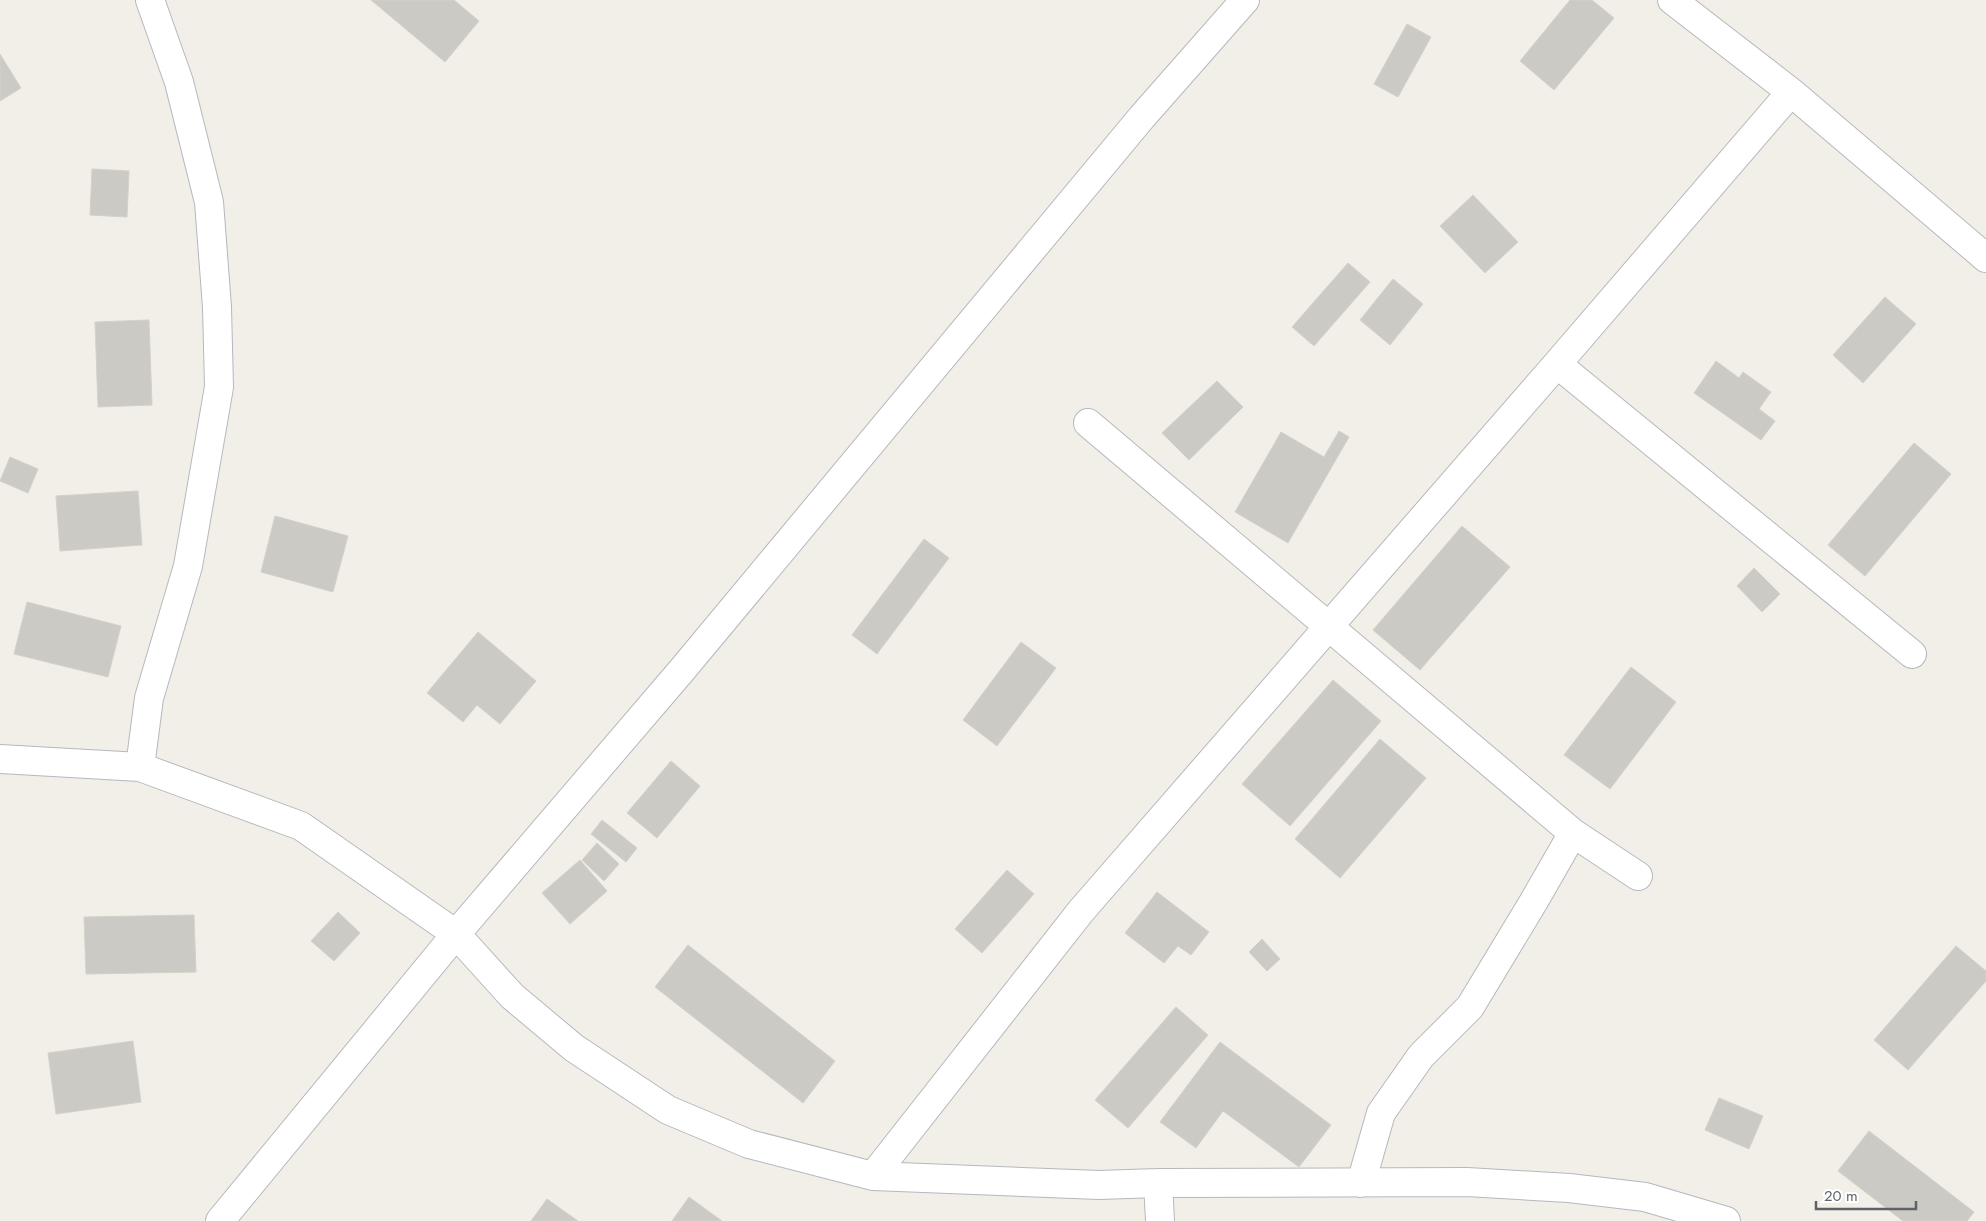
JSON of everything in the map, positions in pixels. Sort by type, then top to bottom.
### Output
[{"type":"street","points":[[140,767],[149,698],[188,566],[219,387],[217,308],[209,202],[179,82],[150,0]]},
{"type":"street","points":[[220,1221],[456,934],[682,670],[1142,117],[1245,0]]},
{"type":"street","points":[[1672,0],[1791,92],[1986,258]]},
{"type":"street","points":[[873,1176],[1081,911],[1791,92]]},
{"type":"street","points":[[1557,364],[1912,654]]},
{"type":"street","points":[[1088,423],[1573,833],[1638,876]]},
{"type":"street","points":[[0,759],[140,767],[301,826],[456,934],[512,996],[574,1048],[668,1110],[749,1144],[873,1176],[1099,1185],[1158,1183],[1468,1182],[1569,1188],[1645,1197],[1674,1214],[1726,1221]]},
{"type":"street","points":[[1361,1183],[1381,1113],[1421,1056],[1470,1007],[1573,833]]},
{"type":"street","points":[[1158,1183],[1160,1221]]},
{"type":"building","points":[[371,0],[454,0],[479,21],[445,62]]},
{"type":"building","points":[[1570,0],[1592,0],[1614,18],[1554,90],[1520,61]]},
{"type":"building","points":[[1407,24],[1431,37],[1398,97],[1374,84]]},
{"type":"building","points":[[0,54],[21,88],[0,101]]},
{"type":"building","points":[[92,169],[129,171],[127,217],[90,215]]},
{"type":"building","points":[[1473,195],[1518,242],[1485,273],[1440,226]]},
{"type":"building","points":[[1348,263],[1370,282],[1314,346],[1292,327]]},
{"type":"building","points":[[1393,279],[1423,304],[1390,345],[1360,320]]},
{"type":"building","points":[[1885,297],[1916,324],[1863,383],[1833,355]]},
{"type":"building","points":[[149,320],[152,405],[98,407],[95,322]]},
{"type":"building","points":[[1716,361],[1739,378],[1743,372],[1771,392],[1759,409],[1775,421],[1761,440],[1694,393]]},
{"type":"building","points":[[1217,381],[1243,407],[1189,460],[1162,433]]},
{"type":"building","points":[[1339,431],[1349,437],[1288,543],[1235,512],[1281,432],[1324,457]]},
{"type":"building","points":[[1914,443],[1951,474],[1865,576],[1828,545]]},
{"type":"building","points":[[10,457],[38,469],[28,493],[0,481]]},
{"type":"building","points":[[138,491],[142,545],[60,551],[56,496]]},
{"type":"building","points":[[275,516],[348,536],[333,592],[261,572]]},
{"type":"building","points":[[1462,526],[1510,567],[1420,670],[1373,630]]},
{"type":"building","points":[[924,539],[949,558],[877,654],[852,635]]},
{"type":"building","points":[[1754,568],[1780,594],[1762,612],[1737,586]]},
{"type":"building","points":[[27,602],[121,626],[108,677],[14,654]]},
{"type":"building","points":[[478,632],[536,681],[500,724],[477,705],[463,722],[427,693]]},
{"type":"building","points":[[1021,642],[1056,668],[997,746],[963,720]]},
{"type":"building","points":[[1631,667],[1676,702],[1610,789],[1564,755]]},
{"type":"building","points":[[1333,680],[1381,721],[1290,826],[1242,784]]},
{"type":"building","points":[[1380,739],[1426,778],[1340,878],[1295,839]]},
{"type":"building","points":[[671,761],[700,786],[657,838],[627,813]]},
{"type":"building","points":[[602,820],[637,848],[626,862],[591,834]]},
{"type":"building","points":[[597,843],[619,864],[604,881],[582,860]]},
{"type":"building","points":[[580,860],[607,891],[570,924],[542,893]]},
{"type":"building","points":[[1007,870],[1034,894],[982,953],[955,929]]},
{"type":"building","points":[[1157,892],[1209,932],[1191,955],[1178,946],[1164,963],[1125,933]]},
{"type":"building","points":[[338,912],[360,933],[334,961],[311,941]]},
{"type":"building","points":[[194,915],[196,972],[86,974],[84,917]]},
{"type":"building","points":[[1262,939],[1280,959],[1267,971],[1249,952]]},
{"type":"building","points":[[688,945],[835,1061],[803,1103],[655,987]]},
{"type":"building","points":[[1956,946],[1986,971],[1986,981],[1908,1070],[1874,1040]]},
{"type":"building","points":[[1176,1007],[1208,1035],[1128,1128],[1095,1100]]},
{"type":"building","points":[[133,1041],[141,1102],[56,1114],[48,1053]]},
{"type":"building","points":[[1220,1042],[1331,1125],[1299,1167],[1223,1111],[1196,1148],[1160,1122]]},
{"type":"building","points":[[1719,1098],[1763,1116],[1749,1149],[1705,1130]]},
{"type":"building","points":[[1869,1131],[1974,1212],[1967,1221],[1903,1221],[1838,1171]]},
{"type":"building","points":[[689,1197],[722,1221],[672,1221]]},
{"type":"building","points":[[547,1199],[578,1221],[531,1221]]}]
